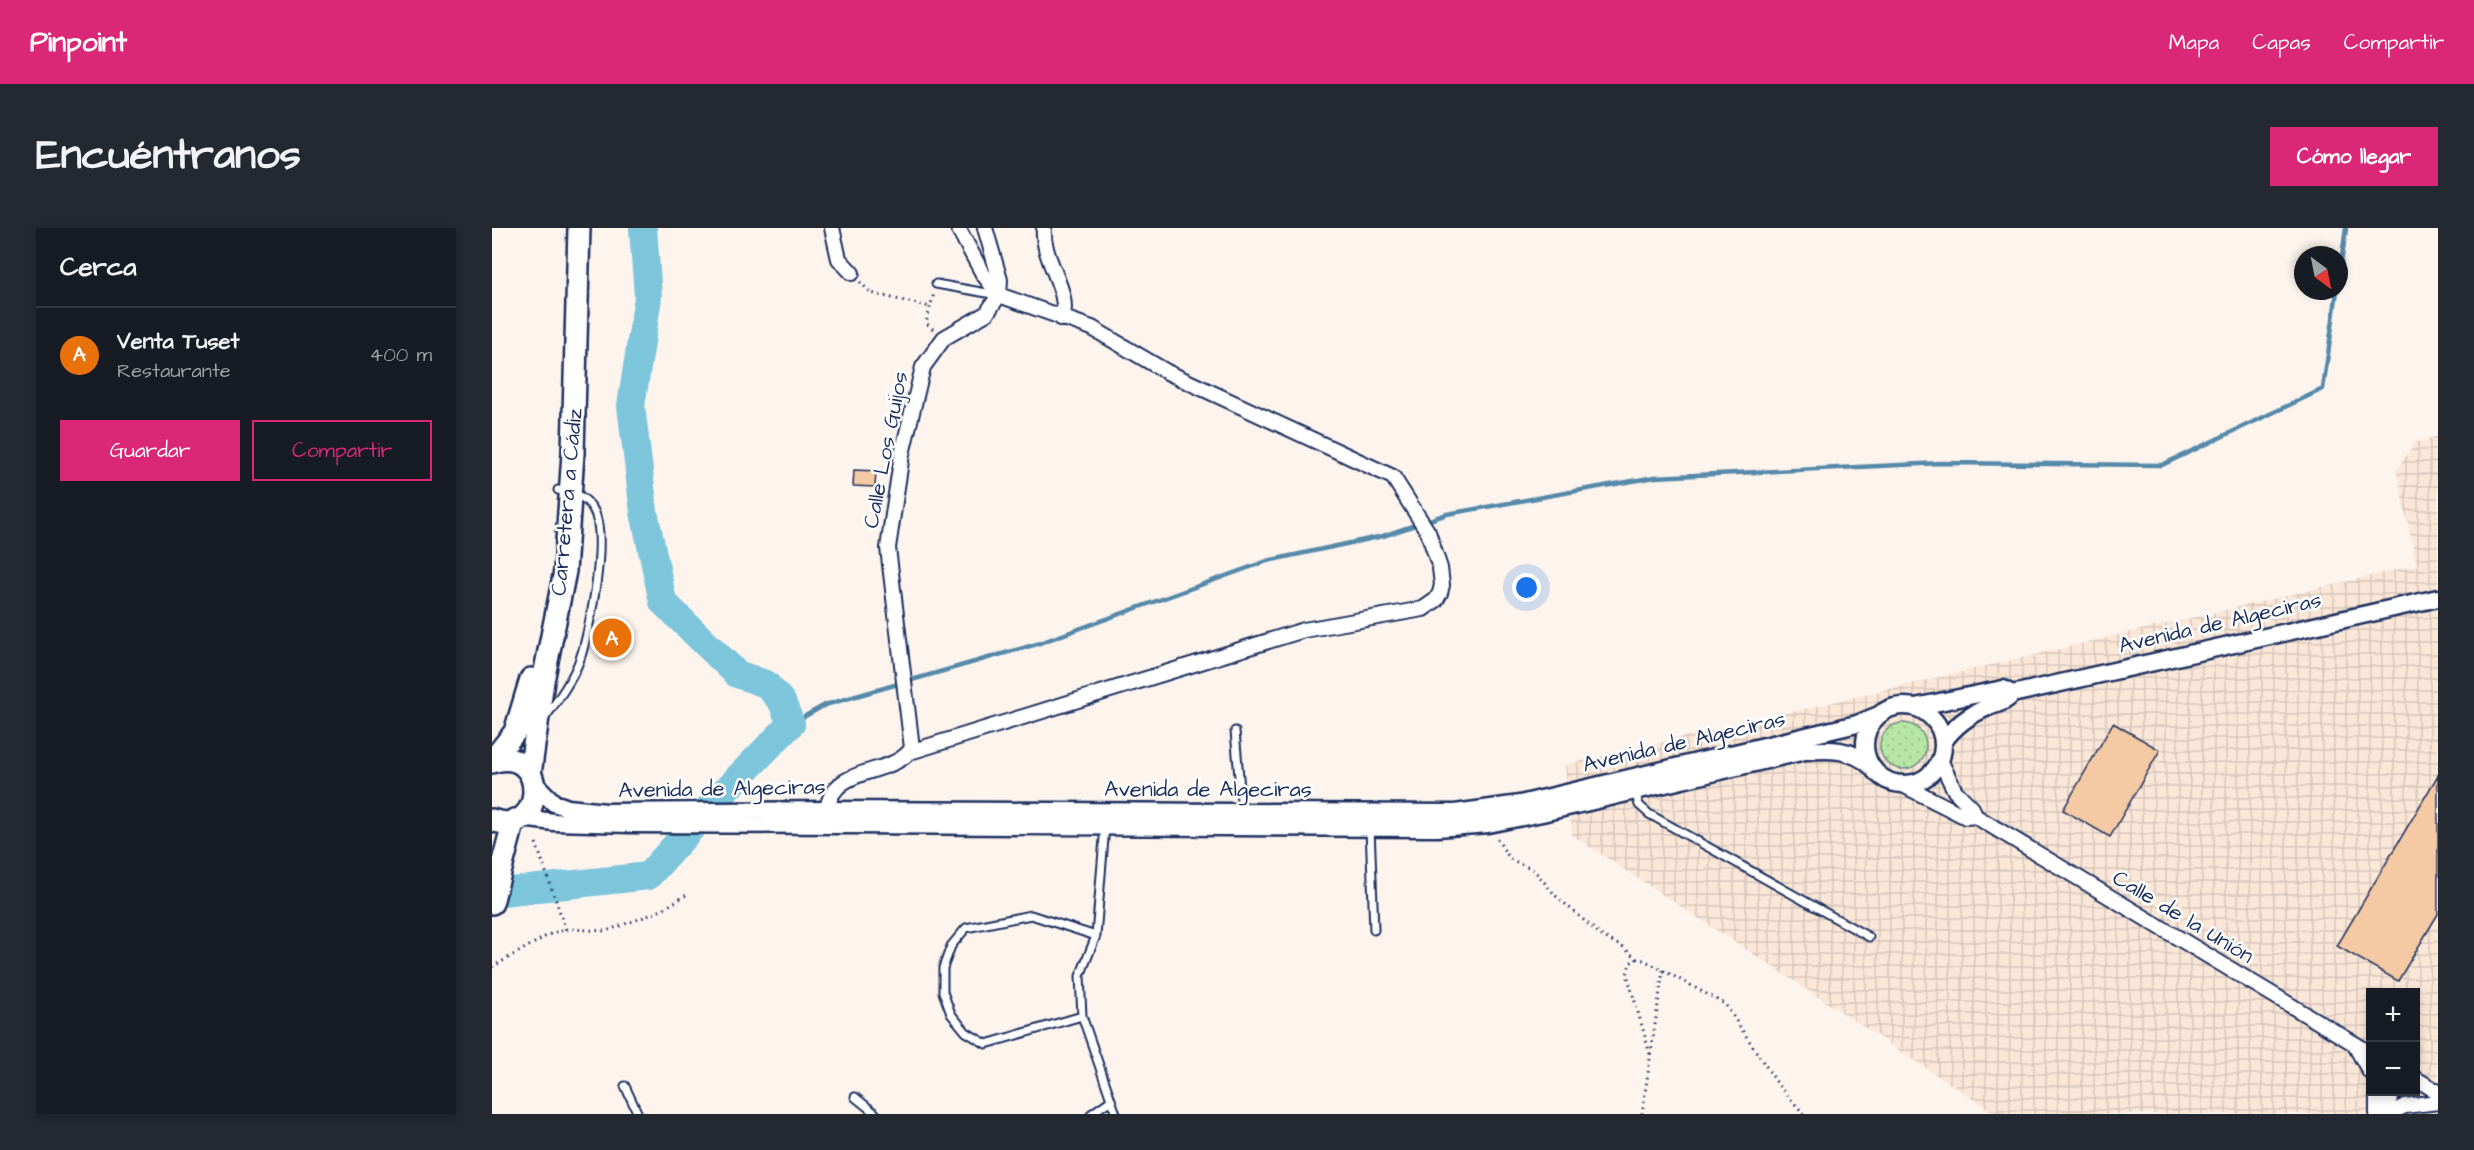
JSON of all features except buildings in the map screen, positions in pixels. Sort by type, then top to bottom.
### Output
[{"type":"highway","name":"Carretera a Cádiz","points":[[492,903],[501,866],[518,819],[534,800],[532,779],[534,734],[565,571],[567,228]]},
{"type":"highway","name":"Carretera a Cádiz","points":[[492,761],[515,732],[531,679],[552,567],[564,491],[579,302],[579,228]]},
{"type":"highway","points":[[492,761],[513,761],[532,779]]},
{"type":"highway","points":[[492,820],[518,819]]},
{"type":"street","points":[[832,228],[839,259],[852,273]]},
{"type":"street","points":[[797,824],[804,818],[823,817],[831,794],[841,783],[910,752],[1304,630],[1423,609],[1436,600],[1442,585],[1440,568],[1428,532],[1393,477],[1378,468],[1167,372],[1092,328],[999,295],[983,274],[958,228]]},
{"type":"street","points":[[985,228],[1000,280],[999,295]]},
{"type":"street","points":[[1044,228],[1046,255],[1066,308],[1062,319]]},
{"type":"street","name":"Calle Los Guijos","points":[[910,752],[914,744],[888,548],[903,454],[923,367],[944,338],[987,313],[999,295]]},
{"type":"street","name":"Avenida de Algeciras","points":[[1944,742],[1959,723],[2006,701],[2012,694],[2438,598]]},
{"type":"street","name":"Avenida de Algeciras","points":[[1915,707],[2003,689],[2012,694]]},
{"type":"street","points":[[1896,706],[1915,707],[1924,711],[1938,724],[1944,742],[1940,760],[1929,776],[1912,784],[1903,785],[1884,779],[1871,766],[1867,758],[1865,739],[1872,722],[1879,715],[1896,706]]},
{"type":"street","name":"Avenida de Algeciras","points":[[518,819],[554,822],[631,818],[746,817],[827,810],[1455,813],[1496,808],[1857,724],[1879,715]]},
{"type":"street","name":"Avenida de Algeciras","points":[[746,817],[797,824],[1371,828],[1488,824],[1805,751],[1855,754],[1871,766]]},
{"type":"street","name":"Calle de la Unión","points":[[1940,760],[1955,790],[1972,808],[1975,816]]},
{"type":"street","name":"Avenida de Algeciras","points":[[532,779],[554,803],[568,808],[631,818]]},
{"type":"street","name":"Calle de la Unión","points":[[1903,785],[1966,817],[1975,816],[2366,1051]]},
{"type":"street","points":[[2353,1043],[2366,1065]]},
{"type":"street","points":[[2420,1082],[2438,1092]]},
{"type":"street","points":[[2377,1096],[2379,1114]]},
{"type":"street","points":[[2379,1114],[2391,1096]]},
{"type":"street","points":[[2388,1114],[2405,1106],[2438,1102]]},
{"type":"lane","points":[[936,284],[999,295]]},
{"type":"lane","points":[[534,734],[561,696],[579,660],[590,618],[599,525],[594,510],[584,498],[564,491]]},
{"type":"lane","points":[[1235,730],[1242,812]]},
{"type":"lane","points":[[1635,791],[1639,805],[1649,814],[1869,937]]},
{"type":"lane","points":[[1105,826],[1096,936],[1080,976],[1082,1016],[1116,1114]]},
{"type":"lane","points":[[1371,828],[1374,930]]},
{"type":"lane","points":[[1082,1016],[986,1044],[966,1032],[951,1014],[943,992],[943,968],[951,946],[966,928],[1031,915],[1096,936]]},
{"type":"lane","points":[[625,1086],[638,1114]]},
{"type":"lane","points":[[855,1096],[876,1114]]},
{"type":"lane","points":[[1091,1114],[1111,1100]]},
{"type":"path","points":[[852,273],[871,293],[930,307]]},
{"type":"path","points":[[936,284],[926,323],[944,338]]},
{"type":"path","points":[[1488,824],[1510,859],[1534,870],[1556,896],[1602,936],[1623,947],[1637,959],[1644,960],[1725,1004],[1779,1086],[1804,1114]]},
{"type":"path","points":[[536,843],[566,930]]},
{"type":"path","points":[[492,967],[552,933],[566,930],[606,931],[658,912],[688,894]]},
{"type":"path","points":[[1637,959],[1630,963],[1627,974],[1650,1054]]},
{"type":"path","points":[[1642,1114],[1663,970]]},
{"type":"shaded area","points":[[2438,436],[2438,1114],[1996,1114],[1572,835],[1565,765],[2417,565],[2396,470],[2415,443]]},
{"type":"green space","points":[[1903,723],[1919,730],[1926,746],[1919,762],[1903,769],[1887,762],[1880,746],[1887,730]]},
{"type":"waterway","points":[[502,892],[648,876],[722,794],[791,724],[782,702],[766,684],[737,674],[663,602],[644,512],[631,406],[648,297],[643,228]]},
{"type":"waterway","points":[[2343,246],[2346,228]]},
{"type":"waterway","points":[[791,724],[825,705],[1037,644],[1267,561],[1383,536],[1447,514],[1655,477],[1941,463],[2162,465],[2323,389],[2336,300]]},
{"type":"place","name":"Venta Tuset","points":[[612,638]]}]
